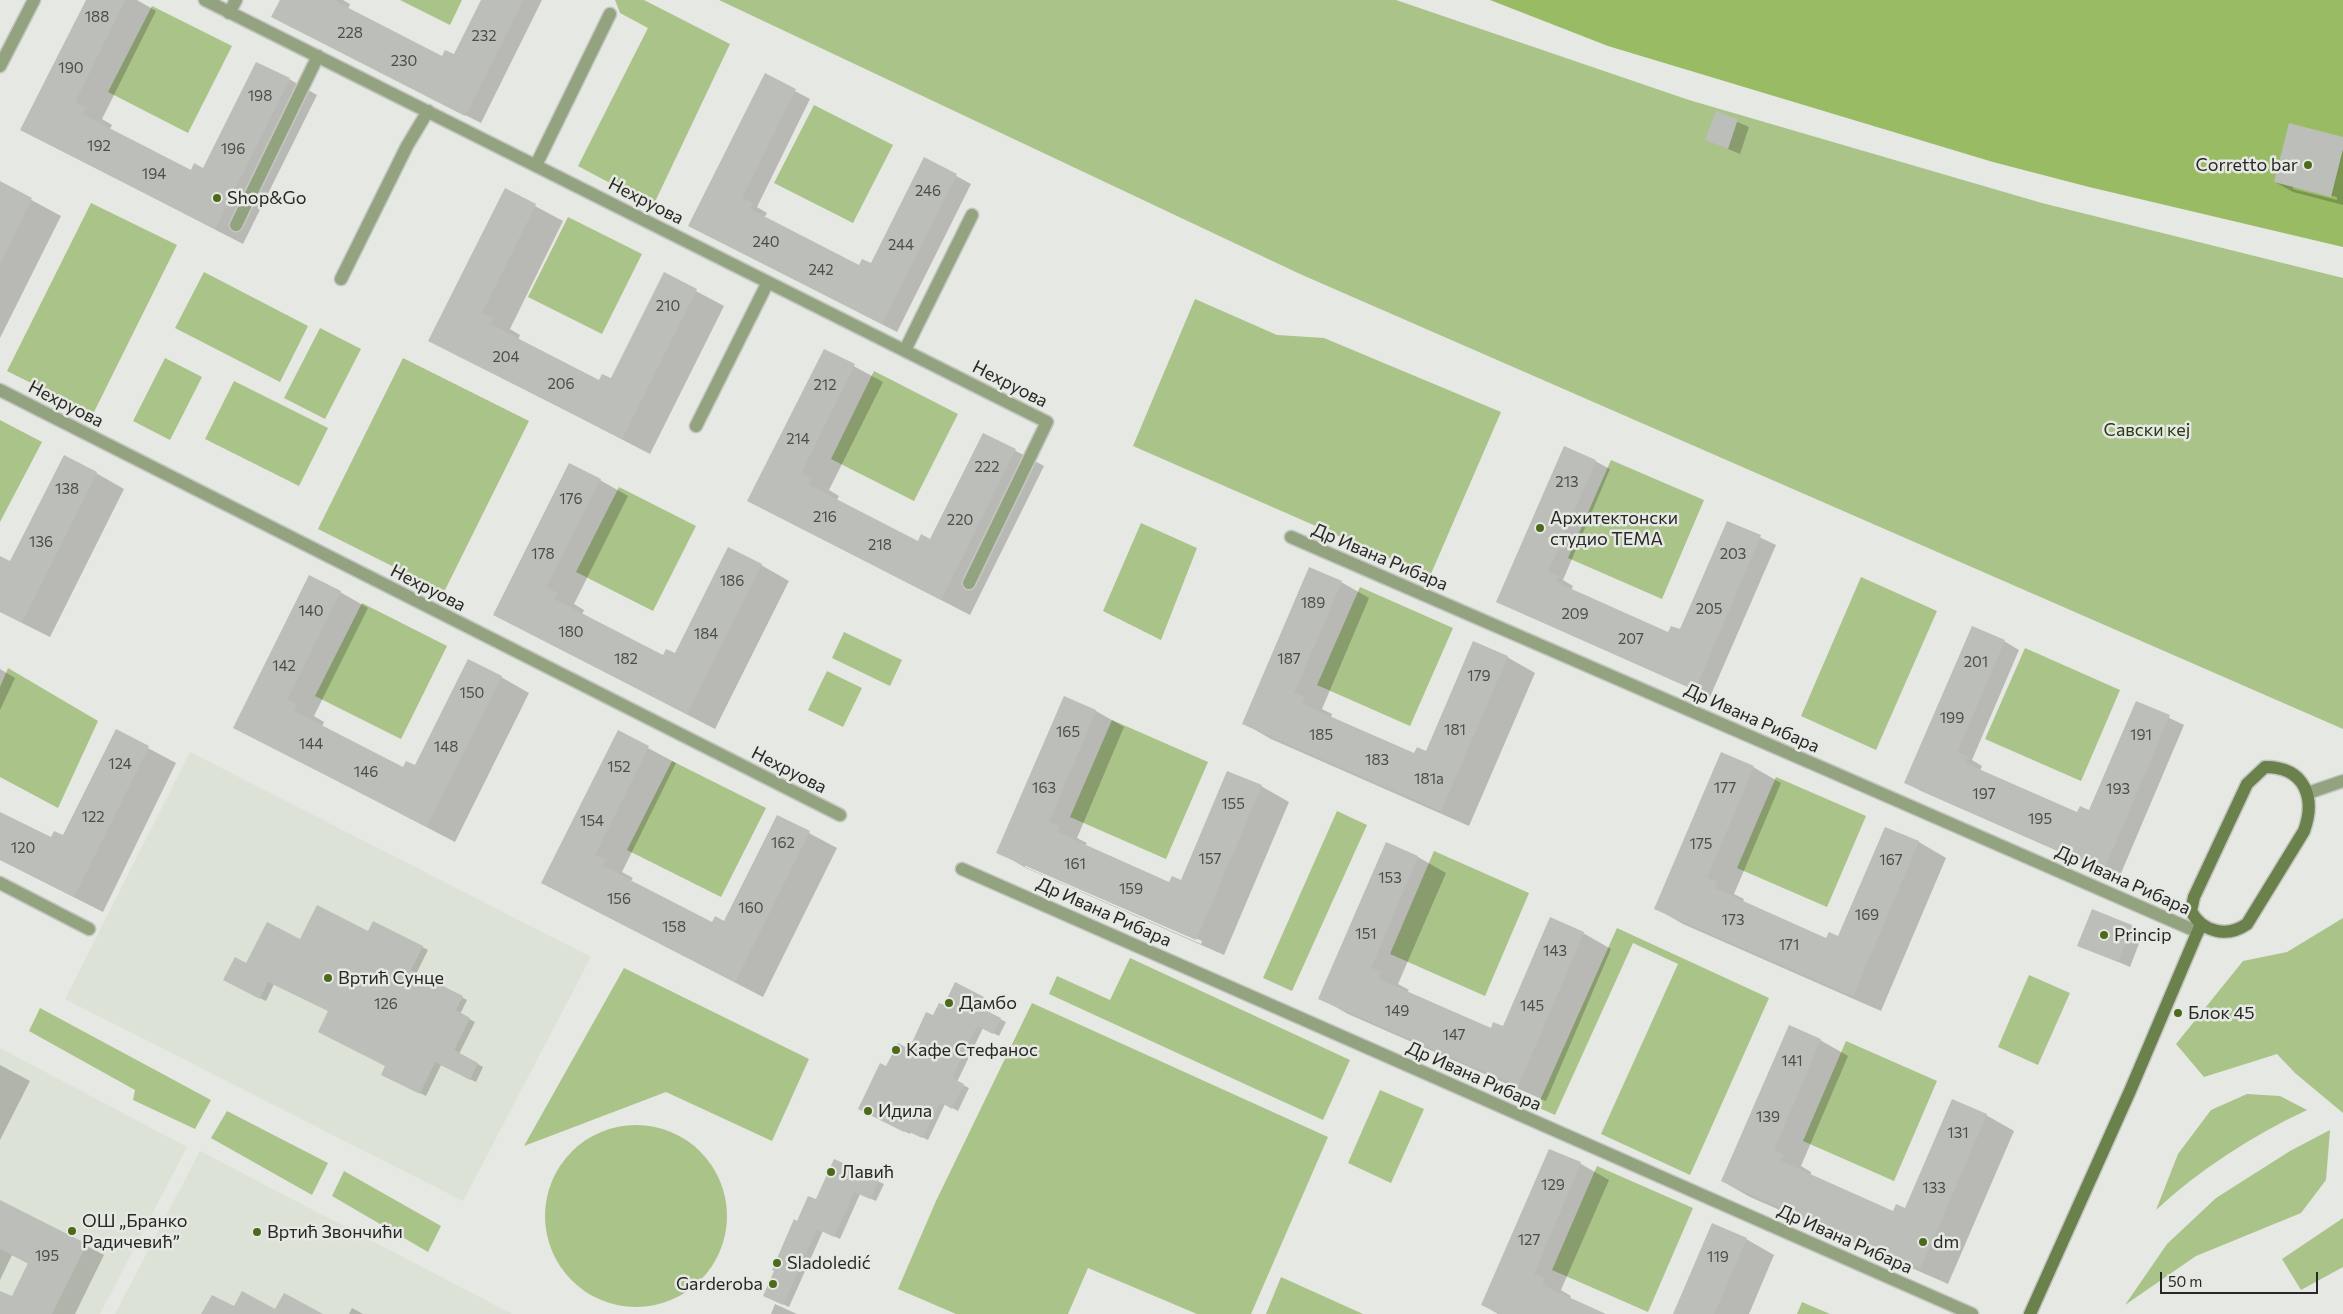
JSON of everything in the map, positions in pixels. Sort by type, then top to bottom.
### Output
[{"type":"street","points":[[0,66],[34,0]]},
{"type":"street","name":"Нехруова","points":[[205,0],[1047,422],[969,583]]},
{"type":"street","points":[[229,12],[236,0]]},
{"type":"street","points":[[536,165],[610,14]]},
{"type":"street","points":[[236,225],[318,56]]},
{"type":"street","points":[[341,279],[407,146],[428,111]]},
{"type":"street","points":[[905,350],[972,215]]},
{"type":"street","points":[[696,426],[768,282]]},
{"type":"street","name":"Нехруова","points":[[0,390],[840,815]]},
{"type":"street","name":"Др Ивана Рибара","points":[[1291,537],[1654,693],[1754,739],[2200,928],[2224,932],[2241,928],[2246,924],[2304,831],[2310,814],[2308,793],[2300,781],[2277,767],[2265,767],[2247,784],[2194,897],[2191,911],[2200,928]]},
{"type":"street","points":[[2308,793],[2343,781]]},
{"type":"street","name":"Др Ивана Рибара","points":[[962,869],[1972,1314]]},
{"type":"street","points":[[0,883],[89,929]]},
{"type":"street","name":"Др Ивана Рибара","points":[[2030,1314],[2133,1085],[2200,928]]},
{"type":"shaded area","points":[[1490,0],[2343,0],[2343,247],[2089,187],[1993,162],[1608,46]]},
{"type":"shaded area","name":"Вртић Сунце","points":[[190,752],[591,957],[463,1201],[65,999]]},
{"type":"shaded area","name":"ОШ „Бранко Радичевић”","points":[[0,1048],[187,1147],[100,1314],[0,1314]]},
{"type":"shaded area","name":"Вртић Звончићи","points":[[200,1151],[512,1314],[115,1314]]},
{"type":"green space","points":[[400,0],[462,0],[450,25]]},
{"type":"green space","points":[[615,0],[644,0],[730,44],[653,206],[578,166],[648,28],[620,13]]},
{"type":"green space","name":"Савски кеј","points":[[719,0],[1396,0],[1689,100],[2042,203],[2343,278],[2343,729],[1300,274]]},
{"type":"green space","points":[[152,6],[232,46],[188,133],[108,92]]},
{"type":"green space","points":[[814,105],[893,145],[853,223],[774,183]]},
{"type":"green space","points":[[91,203],[177,245],[93,414],[7,371]]},
{"type":"green space","points":[[568,217],[642,254],[602,334],[528,297]]},
{"type":"green space","points":[[204,272],[308,326],[280,382],[175,328]]},
{"type":"green space","points":[[1195,299],[1277,335],[1324,338],[1501,412],[1430,576],[1133,446]]},
{"type":"green space","points":[[320,328],[361,349],[325,419],[284,398]]},
{"type":"green space","points":[[165,358],[202,377],[170,440],[133,421]]},
{"type":"green space","points":[[403,358],[529,421],[444,592],[318,529]]},
{"type":"green space","points":[[874,371],[958,414],[914,501],[831,459]]},
{"type":"green space","points":[[234,381],[328,428],[299,486],[205,439]]},
{"type":"green space","points":[[0,420],[42,442],[0,522]]},
{"type":"green space","points":[[1611,460],[1704,500],[1662,599],[1568,558]]},
{"type":"green space","points":[[619,487],[696,526],[653,611],[576,572]]},
{"type":"green space","points":[[1141,523],[1197,548],[1161,640],[1103,611]]},
{"type":"green space","points":[[1861,577],[1937,611],[1876,750],[1801,716]]},
{"type":"green space","points":[[1360,587],[1453,628],[1410,726],[1317,685]]},
{"type":"green space","points":[[362,603],[447,646],[401,739],[315,696]]},
{"type":"green space","points":[[844,632],[902,660],[890,686],[832,658]]},
{"type":"green space","points":[[2025,648],[2120,690],[2081,781],[1985,739]]},
{"type":"green space","points":[[8,668],[98,721],[58,808],[0,777],[0,687]]},
{"type":"green space","points":[[827,671],[862,688],[843,727],[808,710]]},
{"type":"green space","points":[[1112,720],[1208,762],[1166,859],[1070,817]]},
{"type":"green space","points":[[672,761],[766,808],[721,897],[627,850]]},
{"type":"green space","points":[[1776,777],[1866,816],[1827,907],[1737,868]]},
{"type":"green space","points":[[1337,811],[1367,825],[1292,991],[1263,978]]},
{"type":"green space","points":[[1434,851],[1529,893],[1485,996],[1390,954]]},
{"type":"green space","points":[[2343,918],[2343,1113],[2295,1073],[2277,1054],[2204,1077],[2176,1044],[2243,961],[2287,952]]},
{"type":"green space","points":[[1617,928],[1769,998],[1690,1175],[1601,1134],[1678,964],[1633,943],[1555,1115],[1537,1107]]},
{"type":"green space","points":[[1130,958],[1350,1060],[1323,1120],[1049,994],[1057,976],[1110,1000]]},
{"type":"green space","points":[[624,968],[809,1059],[772,1141],[666,1092],[524,1146]]},
{"type":"green space","points":[[2029,975],[2070,993],[2038,1065],[1998,1047]]},
{"type":"green space","points":[[1032,1003],[1328,1137],[1251,1314],[1197,1314],[1088,1268],[1068,1314],[956,1314],[898,1289],[936,1201]]},
{"type":"green space","points":[[40,1008],[211,1100],[195,1129],[133,1100],[135,1090],[29,1031]]},
{"type":"green space","points":[[1846,1041],[1937,1081],[1894,1181],[1803,1141]]},
{"type":"green space","points":[[1380,1090],[1424,1109],[1391,1183],[1348,1163]]},
{"type":"green space","points":[[2247,1094],[2280,1096],[2307,1110],[2227,1154],[2190,1181],[2156,1210],[2178,1154],[2211,1110]]},
{"type":"green space","points":[[227,1111],[328,1163],[312,1195],[211,1138]]},
{"type":"green space","points":[[645,1125],[671,1132],[687,1140],[706,1158],[720,1181],[727,1207],[727,1225],[720,1251],[712,1267],[694,1286],[687,1292],[662,1303],[645,1307],[627,1307],[601,1300],[585,1292],[560,1267],[552,1251],[547,1234],[545,1207],[552,1181],[560,1165],[585,1140],[601,1132],[618,1127]]},
{"type":"green space","points":[[2330,1130],[2326,1180],[2301,1213],[2196,1256],[2125,1305],[2167,1244],[2216,1198],[2290,1151]]},
{"type":"green space","points":[[1597,1166],[1693,1208],[1648,1312],[1552,1270]]},
{"type":"green space","points":[[344,1171],[441,1226],[428,1252],[332,1196]]},
{"type":"green space","points":[[2343,1218],[2343,1267],[2301,1290],[2282,1259]]},
{"type":"green space","points":[[1281,1277],[1363,1314],[1266,1314]]},
{"type":"green space","points":[[1802,1302],[1830,1314],[1797,1314]]},
{"type":"building","points":[[86,0],[125,0],[75,102],[85,108],[82,114],[191,170],[194,163],[203,168],[256,62],[290,78],[215,229],[20,130]]},
{"type":"building","points":[[280,0],[333,0],[442,56],[445,50],[454,54],[481,0],[523,0],[465,116],[271,17]]},
{"type":"building","points":[[765,73],[796,89],[742,198],[753,203],[750,209],[859,265],[862,259],[871,263],[924,157],[957,174],[882,324],[688,226]]},
{"type":"building","points":[[1716,111],[1738,119],[1728,149],[1705,140]]},
{"type":"building","name":"Corretto bar","points":[[2289,123],[2343,137],[2343,149],[2331,197],[2274,182]]},
{"type":"building","points":[[0,181],[32,198],[0,263]]},
{"type":"building","points":[[505,188],[536,204],[482,313],[493,318],[490,324],[599,380],[602,374],[611,378],[664,272],[697,289],[622,439],[428,341]]},
{"type":"building","points":[[824,349],[855,364],[801,473],[812,479],[809,485],[918,541],[921,534],[930,539],[983,433],[1016,449],[941,600],[747,501]]},
{"type":"building","points":[[1564,446],[1596,460],[1548,572],[1559,576],[1556,582],[1668,632],[1671,626],[1680,629],[1727,521],[1761,535],[1695,690],[1496,602]]},
{"type":"building","points":[[64,455],[97,472],[22,622],[0,611],[0,556],[10,561]]},
{"type":"building","points":[[569,463],[601,479],[546,587],[557,593],[554,599],[663,655],[666,649],[675,653],[728,547],[762,564],[687,714],[493,615]]},
{"type":"building","points":[[1309,567],[1342,581],[1294,693],[1305,697],[1302,704],[1414,753],[1417,747],[1426,751],[1473,641],[1508,656],[1441,811],[1242,724]]},
{"type":"building","points":[[309,575],[341,591],[287,700],[297,705],[294,711],[403,767],[406,761],[415,765],[468,659],[502,676],[427,827],[233,728]]},
{"type":"building","points":[[1972,626],[2005,640],[1957,752],[1968,757],[1965,763],[2077,812],[2080,806],[2089,810],[2136,701],[2170,715],[2104,870],[1904,783]]},
{"type":"building","points":[[1064,696],[1096,710],[1049,822],[1059,826],[1057,832],[1169,882],[1172,876],[1181,880],[1227,771],[1262,785],[1196,940],[996,853]]},
{"type":"building","points":[[116,729],[149,746],[74,897],[0,859],[0,812],[51,837],[54,831],[63,835]]},
{"type":"building","points":[[618,730],[649,746],[595,855],[606,860],[603,866],[712,922],[715,916],[724,921],[777,815],[810,831],[735,982],[541,883]]},
{"type":"building","points":[[1721,752],[1754,766],[1707,878],[1717,882],[1714,888],[1826,938],[1829,932],[1838,936],[1885,827],[1919,841],[1853,996],[1654,909]]},
{"type":"building","points":[[1386,842],[1418,856],[1371,968],[1381,972],[1379,979],[1491,1028],[1493,1022],[1503,1026],[1550,917],[1584,932],[1518,1086],[1318,999]]},
{"type":"building","points":[[317,905],[368,931],[373,921],[423,946],[411,970],[463,996],[456,1010],[470,1018],[454,1050],[478,1063],[470,1080],[435,1062],[420,1094],[381,1075],[385,1066],[318,1032],[328,1011],[268,982],[260,999],[223,980],[235,957],[246,963],[267,922],[300,939]]},
{"type":"building","name":"Princip","points":[[2092,909],[2132,925],[2118,962],[2077,946]]},
{"type":"building","points":[[955,982],[984,997],[979,1007],[1001,1018],[993,1034],[977,1026],[952,1078],[964,1084],[952,1109],[940,1102],[922,1138],[905,1130],[904,1132],[858,1109],[880,1063],[886,1066],[898,1043],[909,1049],[926,1012],[933,1015],[939,1003],[944,1005]]},
{"type":"building","points":[[1789,1025],[1821,1039],[1774,1150],[1784,1155],[1781,1161],[1893,1211],[1896,1204],[1905,1208],[1952,1099],[1987,1114],[1920,1269],[1721,1181]]},
{"type":"building","points":[[1549,1149],[1581,1162],[1534,1274],[1544,1279],[1542,1285],[1606,1314],[1501,1314],[1481,1305]]},
{"type":"building","points":[[834,1159],[879,1179],[870,1199],[854,1192],[834,1237],[817,1229],[783,1305],[763,1296],[774,1271],[772,1270],[794,1219],[797,1221],[808,1196],[816,1199]]},
{"type":"building","points":[[0,1200],[87,1244],[52,1314],[0,1314],[0,1291],[12,1296],[28,1263],[0,1249]]},
{"type":"building","points":[[1712,1223],[1747,1238],[1714,1314],[1673,1314]]},
{"type":"building","points":[[242,1291],[275,1309],[284,1293],[323,1314],[201,1314],[212,1295],[234,1306]]},
{"type":"place","name":"Corretto bar","points":[[2308,165]]},
{"type":"place","name":"Shop&Go","points":[[217,198]]},
{"type":"place","name":"Архитектонски студио ТЕМА","points":[[1540,528]]},
{"type":"place","name":"Princip","points":[[2104,935]]},
{"type":"place","name":"Вртић Сунце","points":[[328,978]]},
{"type":"place","name":"Дамбо","points":[[949,1003]]},
{"type":"place","name":"Блок 45","points":[[2178,1013]]},
{"type":"place","name":"Кафе Стефанос","points":[[896,1050]]},
{"type":"place","name":"Идила","points":[[868,1111]]},
{"type":"place","name":"Лавић","points":[[831,1172]]},
{"type":"place","name":"ОШ „Бранко Радичевић”","points":[[72,1231]]},
{"type":"place","name":"Вртић Звончићи","points":[[257,1232]]},
{"type":"place","name":"dm","points":[[1923,1242]]},
{"type":"place","name":"Sladoledić","points":[[777,1263]]},
{"type":"place","name":"Garderoba","points":[[773,1284]]}]
